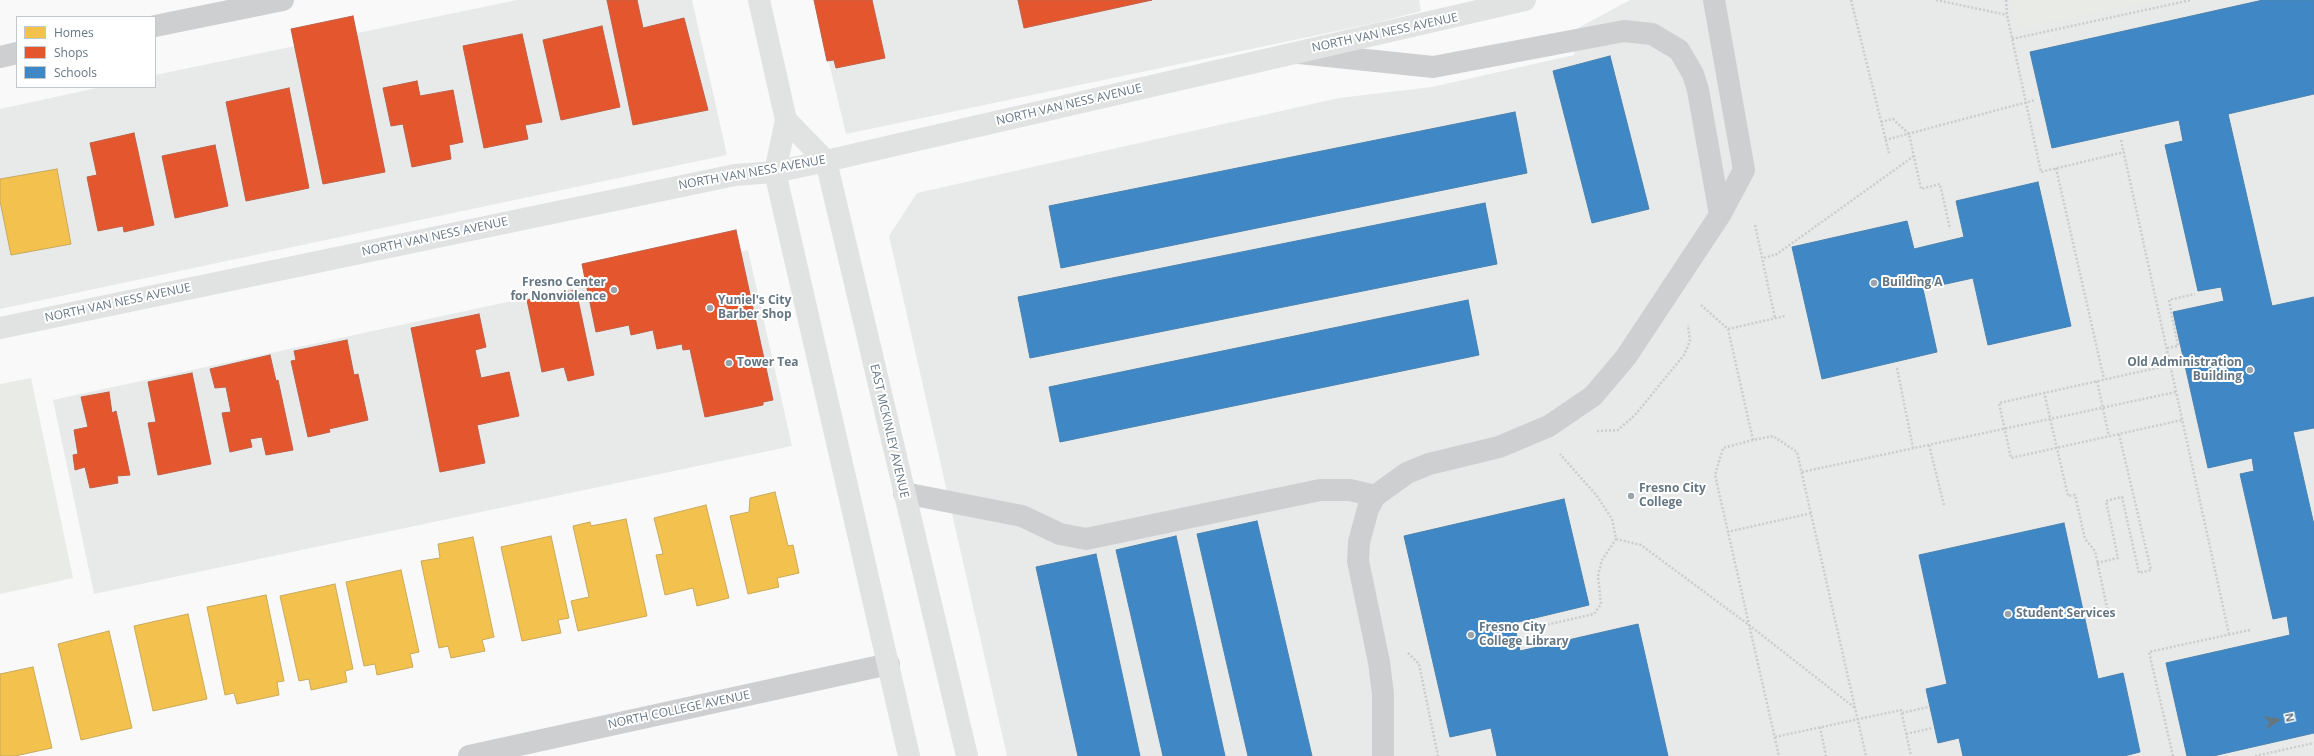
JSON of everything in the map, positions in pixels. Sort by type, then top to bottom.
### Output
[{"type":"main road","points":[[759,0],[786,120],[775,172],[909,756]]},
{"type":"main road","name":"NORTH VAN NESS AVENUE","points":[[0,328],[735,175],[775,172],[1525,0]]},
{"type":"main road","points":[[786,120],[826,161]]},
{"type":"main road","name":"EAST MCKINLEY AVENUE","points":[[826,161],[967,756]]},
{"type":"street","points":[[156,26],[283,0]]},
{"type":"street","points":[[1383,756],[1383,694],[1379,662],[1358,562],[1362,524],[1375,496],[1407,473],[1429,464],[1499,447],[1531,434],[1573,412],[1594,396],[1626,358],[1720,215],[1744,170],[1714,0]]},
{"type":"street","points":[[1294,53],[1433,67],[1624,31],[1652,34],[1679,50],[1692,74],[1698,90],[1720,215]]},
{"type":"street","points":[[0,56],[16,53]]},
{"type":"street","points":[[904,493],[1022,516],[1060,534],[1086,539],[1320,490],[1350,490],[1375,496]]},
{"type":"street","name":"NORTH COLLEGE AVENUE","points":[[469,756],[889,664]]},
{"type":"path","points":[[1851,0],[1888,153]]},
{"type":"path","points":[[1936,0],[2007,15]]},
{"type":"path","points":[[2006,0],[2007,15],[2040,172],[2124,152]]},
{"type":"path","points":[[2012,39],[2191,0]]},
{"type":"path","points":[[1885,140],[2035,100]]},
{"type":"path","points":[[1881,122],[1893,119],[1909,134],[1921,189],[1940,184],[1950,229]]},
{"type":"path","points":[[2121,140],[2229,634]]},
{"type":"path","points":[[1764,258],[1777,254],[1914,156]]},
{"type":"path","points":[[2056,168],[2104,379]]},
{"type":"path","points":[[1755,225],[1764,258],[1774,318]]},
{"type":"path","points":[[2166,348],[2178,346],[2169,300],[2195,294]]},
{"type":"path","points":[[1701,306],[1728,329],[1753,440]]},
{"type":"path","points":[[1728,329],[1785,316]]},
{"type":"path","points":[[1597,431],[1618,430],[1635,415],[1684,355],[1690,341],[1688,325]]},
{"type":"path","points":[[2170,365],[1999,402],[2011,458],[2182,420]]},
{"type":"path","points":[[1897,368],[1913,448]]},
{"type":"path","points":[[2097,381],[2109,436]]},
{"type":"path","points":[[2044,392],[2068,496],[2075,495],[2085,539],[2095,551],[2109,617]]},
{"type":"path","points":[[1802,472],[2176,392]]},
{"type":"path","points":[[2097,563],[2118,558],[2106,501],[2122,497],[2139,573],[2151,570],[2119,434]]},
{"type":"path","points":[[1779,756],[1715,475],[1723,448],[1772,436],[1796,452],[1802,472],[1866,756]]},
{"type":"path","points":[[1929,445],[1944,505]]},
{"type":"path","points":[[1532,628],[1594,614],[1601,604],[1598,576],[1602,560],[1616,538],[1612,519],[1597,496],[1560,454]]},
{"type":"path","points":[[1728,532],[1812,513]]},
{"type":"path","points":[[1616,538],[1641,545],[1749,625],[1856,708]]},
{"type":"path","points":[[2173,756],[2149,652],[2250,630]]},
{"type":"path","points":[[1403,647],[1419,664],[1438,756]]},
{"type":"path","points":[[1902,714],[1928,707]]},
{"type":"path","points":[[1774,737],[1901,710],[1911,756]]},
{"type":"path","points":[[1820,727],[1826,756]]},
{"type":"path","points":[[1906,734],[1932,728]]},
{"type":"path","points":[[2255,756],[2314,744]]},
{"type":"shaded area","points":[[517,0],[692,0],[727,155],[0,309],[0,109],[96,88],[156,88],[156,75]]},
{"type":"shaded area","points":[[814,0],[1419,0],[1421,11],[1375,23],[846,134]]},
{"type":"shaded area","name":"Fresno City College","points":[[1630,0],[2314,0],[2314,756],[1007,756],[889,236],[917,193],[1339,98],[1432,87],[1574,55],[1578,28]]},
{"type":"shaded area","points":[[2014,0],[2158,0],[2021,29],[2015,16]]},
{"type":"shaded area","points":[[748,250],[792,446],[94,594],[53,400]]},
{"type":"shaded area","points":[[31,378],[73,578],[0,594],[0,384]]},
{"type":"building: Homes","points":[[57,169],[71,244],[11,255],[0,201],[0,179]]},
{"type":"building: Homes","points":[[775,492],[788,546],[793,545],[799,573],[777,578],[779,587],[748,594],[730,516],[749,512],[750,498]]},
{"type":"building: Homes","points":[[706,505],[729,598],[697,606],[693,588],[665,595],[656,555],[663,554],[654,518]]},
{"type":"building: Homes","points":[[626,519],[647,616],[578,631],[571,601],[589,597],[573,526],[590,522],[591,526]]},
{"type":"building: Homes","points":[[551,536],[569,618],[558,620],[561,633],[522,641],[501,547]]},
{"type":"building: Homes","points":[[473,537],[494,637],[482,640],[485,651],[451,658],[448,646],[439,648],[421,561],[440,558],[438,544]]},
{"type":"building: Homes","points":[[401,570],[419,652],[410,654],[413,667],[377,675],[375,664],[364,666],[346,582]]},
{"type":"building: Homes","points":[[335,584],[353,669],[345,671],[347,682],[311,690],[309,679],[299,681],[280,596]]},
{"type":"building: Homes","points":[[266,595],[284,681],[277,682],[279,695],[237,704],[234,693],[225,695],[207,607]]},
{"type":"building: Homes","points":[[188,614],[207,699],[153,711],[134,626]]},
{"type":"building: Homes","points":[[109,631],[132,728],[81,740],[58,644]]},
{"type":"building: Homes","points":[[33,667],[52,748],[15,756],[0,756],[0,674]]},
{"type":"building: Shops","points":[[607,0],[637,0],[643,28],[684,18],[708,110],[633,125]]},
{"type":"building: Shops","points":[[814,0],[872,0],[885,58],[836,68],[834,60],[827,61]]},
{"type":"building: Shops","points":[[1018,0],[1152,0],[1024,28]]},
{"type":"building: Shops","points":[[353,16],[385,172],[323,184],[291,29]]},
{"type":"building: Shops","points":[[602,26],[620,107],[561,120],[543,40]]},
{"type":"building: Shops","points":[[522,34],[542,122],[525,125],[528,139],[484,148],[463,46]]},
{"type":"building: Shops","points":[[417,81],[420,96],[453,90],[463,142],[449,145],[451,159],[412,167],[403,124],[391,126],[383,88]]},
{"type":"building: Shops","points":[[289,88],[309,188],[246,201],[226,102]]},
{"type":"building: Shops","points":[[134,133],[154,225],[124,232],[123,226],[98,231],[87,177],[97,175],[90,143]]},
{"type":"building: Shops","points":[[215,145],[228,206],[175,218],[162,156]]},
{"type":"building: Shops","points":[[736,230],[773,400],[763,402],[763,405],[705,417],[690,349],[683,350],[682,344],[657,349],[653,330],[631,335],[629,325],[596,332],[582,264]]},
{"type":"building: Shops","points":[[576,290],[594,375],[568,381],[564,367],[542,372],[527,300]]},
{"type":"building: Shops","points":[[479,314],[486,347],[475,350],[481,378],[509,372],[519,416],[477,425],[485,463],[440,472],[411,328]]},
{"type":"building: Shops","points":[[347,340],[354,375],[358,374],[368,420],[329,429],[330,432],[308,437],[291,361],[296,360],[294,351]]},
{"type":"building: Shops","points":[[270,355],[276,381],[278,380],[293,450],[266,455],[262,437],[250,439],[252,447],[230,452],[222,413],[231,412],[226,387],[215,388],[210,369]]},
{"type":"building: Shops","points":[[192,373],[211,464],[158,475],[148,423],[156,422],[148,382]]},
{"type":"building: Shops","points":[[109,392],[112,413],[116,411],[130,475],[117,476],[118,483],[90,488],[85,467],[75,470],[73,455],[78,454],[74,430],[88,427],[81,397]]},
{"type":"building: Schools","name":"Old Administration Building","points":[[2263,0],[2314,0],[2314,94],[2228,114],[2272,306],[2314,297],[2314,428],[2293,432],[2314,525],[2314,733],[2213,756],[2187,756],[2166,663],[2290,635],[2287,616],[2273,619],[2240,474],[2254,471],[2252,458],[2208,468],[2173,312],[2224,301],[2221,287],[2198,291],[2165,145],[2183,141],[2179,120],[2052,148],[2030,52]]},
{"type":"building: Schools","points":[[1610,56],[1649,209],[1592,223],[1553,71]]},
{"type":"building: Schools","points":[[1515,112],[1527,173],[1061,268],[1049,206]]},
{"type":"building: Schools","name":"Building A","points":[[2038,182],[2071,326],[1988,345],[1973,278],[1923,289],[1937,352],[1822,379],[1792,247],[1907,221],[1914,249],[1964,237],[1956,201]]},
{"type":"building: Schools","points":[[1485,203],[1497,264],[1030,358],[1018,297]]},
{"type":"building: Schools","points":[[1468,300],[1479,355],[1060,442],[1049,387]]},
{"type":"building: Schools","name":"Fresno City College Library","points":[[1564,499],[1589,605],[1514,623],[1520,651],[1638,624],[1668,756],[1497,756],[1491,728],[1450,737],[1404,536]]},
{"type":"building: Schools","points":[[1257,521],[1312,756],[1248,756],[1197,534]]},
{"type":"building: Schools","name":"Student Services","points":[[2064,523],[2098,679],[2123,673],[2140,752],[2124,756],[1963,756],[1959,738],[1938,743],[1926,689],[1947,684],[1919,555]]},
{"type":"building: Schools","points":[[1176,536],[1225,756],[1163,756],[1116,550]]},
{"type":"building: Schools","points":[[1096,554],[1140,756],[1078,756],[1036,567]]},
{"type":"place","name":"Building A","points":[[1874,283]]},
{"type":"place","name":"Fresno Center for Nonviolence","points":[[614,290]]},
{"type":"place","name":"Yuniel's City Barber Shop","points":[[710,308]]},
{"type":"place","name":"Tower Tea","points":[[729,363]]},
{"type":"place","name":"Old Administration Building","points":[[2250,370]]},
{"type":"place","name":"Fresno City College","points":[[1631,496]]},
{"type":"place","name":"Student Services","points":[[2008,614]]},
{"type":"place","name":"Fresno City College Library","points":[[1471,635]]}]
